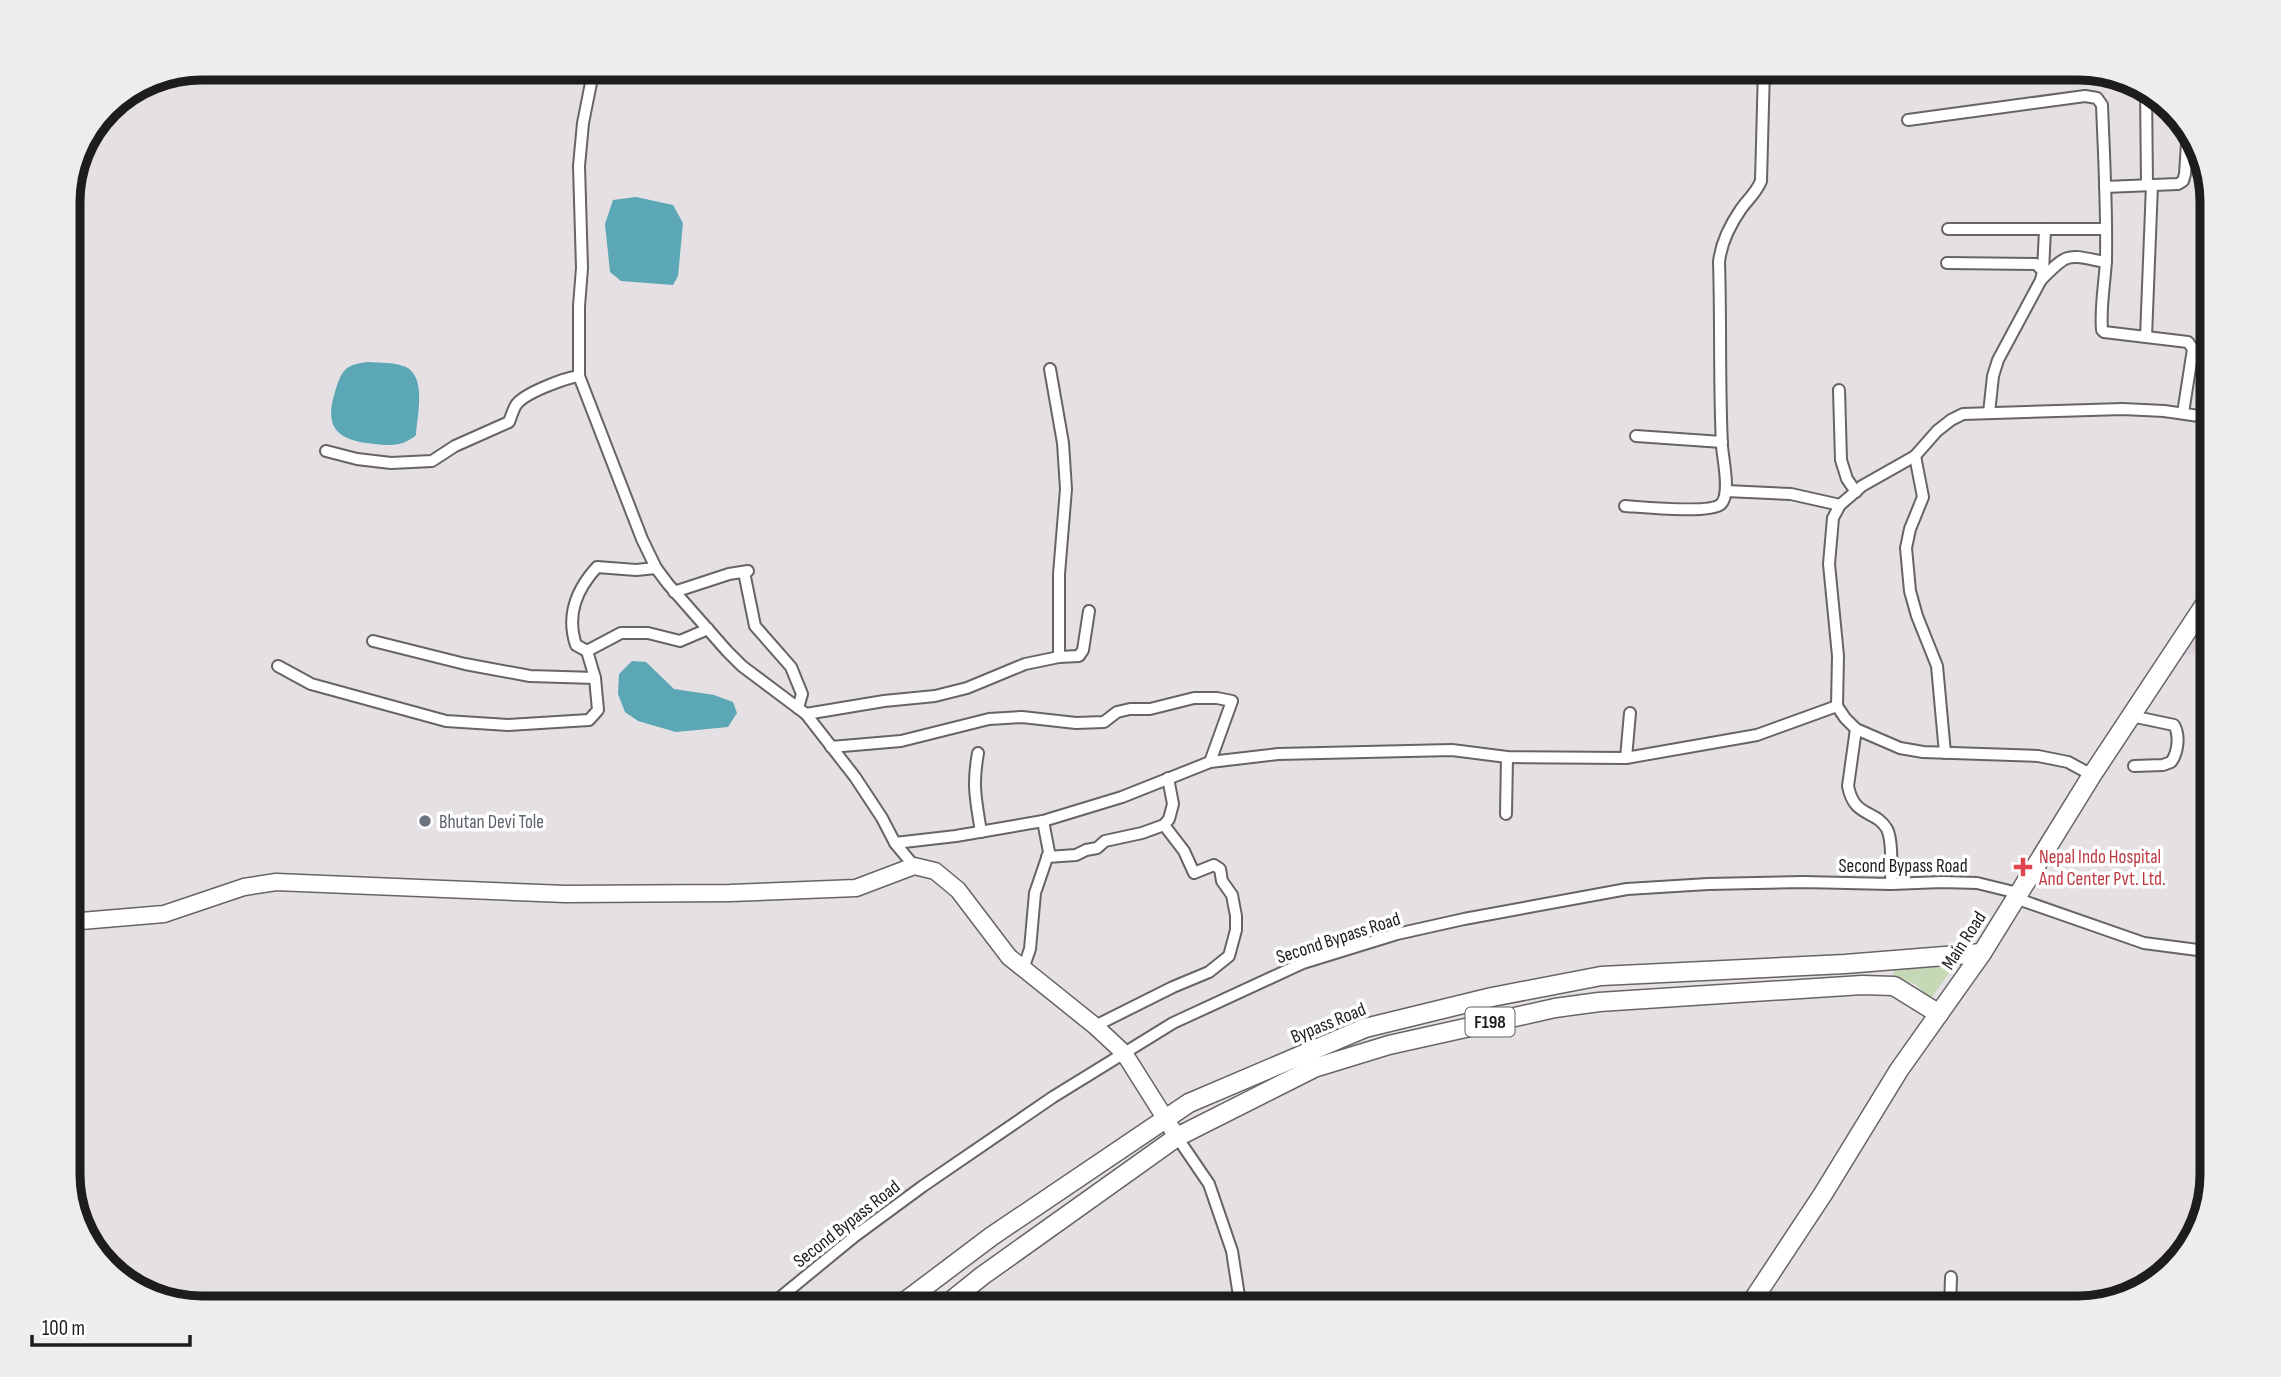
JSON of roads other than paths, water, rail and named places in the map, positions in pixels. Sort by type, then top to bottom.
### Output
[{"type":"main road","name":"Main Road","points":[[1756,1296],[1824,1194],[1899,1070],[1982,953],[2092,775],[2200,612]]},
{"type":"main road","name":"F198","points":[[1845,964],[1982,953]]},
{"type":"main road","points":[[1845,964],[1848,988]]},
{"type":"main road","name":"Bypass Road","points":[[912,1296],[992,1236],[1189,1103],[1365,1028],[1492,997],[1601,976],[1845,964]]},
{"type":"main road","name":"F198","points":[[1848,988],[1862,985],[1894,986],[1939,1014]]},
{"type":"main road","name":"Bypass Road","points":[[957,1296],[1177,1137],[1314,1068],[1389,1045],[1555,1008],[1599,1002],[1848,988]]},
{"type":"main road","points":[[1492,997],[1497,1020]]},
{"type":"street","points":[[592,80],[583,123],[579,166],[582,268],[579,376],[622,488],[656,568],[674,592],[742,666],[802,711],[868,797],[895,843],[914,866]]},
{"type":"street","points":[[1625,506],[1693,509],[1717,507],[1723,502],[1726,491],[1722,442],[1719,262],[1725,238],[1743,207],[1756,193],[1761,181],[1764,80]]},
{"type":"street","points":[[1908,120],[2085,96],[2097,97],[2102,105],[2106,229],[2102,330],[2188,342],[2191,345],[2193,349],[2183,413]]},
{"type":"street","points":[[2146,101],[2149,185],[2146,338]]},
{"type":"street","points":[[2105,187],[2178,184],[2183,181],[2185,174],[2187,146]]},
{"type":"street","points":[[1948,229],[2106,229]]},
{"type":"street","points":[[1989,414],[1993,376],[1998,360],[2042,275],[2045,230]]},
{"type":"street","points":[[2042,275],[2066,257],[2106,261]]},
{"type":"street","points":[[1947,263],[2036,264],[2042,275]]},
{"type":"street","points":[[1050,369],[1063,443],[1066,489],[1059,574],[1059,657]]},
{"type":"street","points":[[326,451],[357,459],[391,463],[432,461],[455,446],[509,422],[516,405],[526,396],[579,376]]},
{"type":"street","points":[[1839,390],[1841,460],[1847,479],[1856,492]]},
{"type":"street","points":[[2092,775],[2068,762],[2055,759],[1900,748],[1856,729],[1837,706],[1838,656],[1829,564],[1833,518],[1840,505],[1856,492],[1878,475],[1914,456],[1937,431],[1964,414],[2123,409],[2200,416]]},
{"type":"street","points":[[1636,436],[1722,442]]},
{"type":"street","points":[[1914,456],[1923,497],[1910,529],[1906,548],[1910,591],[1937,666],[1945,753]]},
{"type":"street","points":[[1726,491],[1782,493],[1840,505]]},
{"type":"street","points":[[278,666],[311,684],[446,721],[508,725],[589,720],[598,710],[595,678],[587,651],[576,645],[573,635],[572,611],[583,582],[597,568],[656,568]]},
{"type":"street","points":[[674,592],[747,571],[755,626],[791,667],[802,694],[802,711]]},
{"type":"street","points":[[802,711],[935,696],[967,688],[1025,664],[1079,656],[1083,650],[1089,611]]},
{"type":"street","points":[[587,651],[621,633],[648,634],[680,641],[708,629]]},
{"type":"street","points":[[373,641],[465,664],[530,676],[595,678]]},
{"type":"street","points":[[831,747],[901,741],[989,719],[1022,717],[1076,723],[1104,722],[1116,712],[1150,709],[1194,698],[1232,701],[1210,762]]},
{"type":"street","points":[[895,843],[1043,821],[1122,797],[1210,762],[1278,754],[1426,750],[1452,750],[1507,757],[1626,758],[1757,735],[1837,706]]},
{"type":"street","points":[[1626,758],[1630,713]]},
{"type":"street","points":[[2131,716],[2174,724],[2177,730],[2176,748],[2171,762],[2163,765],[2134,766]]},
{"type":"street","points":[[1856,729],[1849,795],[1854,805],[1885,826],[1889,836],[1891,884]]},
{"type":"street","points":[[978,753],[973,776],[981,832]]},
{"type":"street","points":[[1506,814],[1507,757]]},
{"type":"street","points":[[1047,857],[1076,855],[1097,849],[1105,841],[1164,825],[1169,819],[1173,804],[1168,778]]},
{"type":"street","points":[[1023,969],[1030,949],[1035,893],[1049,852],[1043,821]]},
{"type":"street","points":[[1095,1026],[1209,972],[1229,956],[1236,930],[1236,916],[1232,895],[1222,881],[1220,869],[1214,865],[1194,873],[1184,851],[1164,825]]},
{"type":"street","points":[[81,921],[164,914],[244,887],[276,882],[565,894],[730,893],[856,888],[914,866],[935,871],[958,890],[1009,957],[1095,1026],[1124,1053],[1209,1184],[1232,1251],[1239,1296]]},
{"type":"street","name":"Second Bypass Road","points":[[782,1296],[855,1236],[923,1186],[1053,1097],[1172,1023],[1303,963],[1397,934],[1627,889],[1789,882],[1942,882],[1977,883],[2144,943],[2200,950]]},
{"type":"street","points":[[1950,1296],[1951,1277]]},
{"type":"water","points":[[636,197],[673,205],[683,223],[678,276],[673,285],[621,281],[610,272],[605,224],[613,200]]},
{"type":"water","points":[[368,362],[402,365],[412,372],[417,380],[419,398],[416,435],[407,441],[381,445],[352,440],[337,431],[333,424],[332,405],[342,374],[349,367]]},
{"type":"water","points":[[632,661],[646,662],[674,689],[714,695],[733,702],[737,713],[728,727],[676,732],[638,721],[625,712],[618,694],[619,674]]},
{"type":"place","name":"Bhutan Devi Tole","points":[[425,821]]},
{"type":"place","name":"Nepal Indo Hospital And Center Pvt. Ltd.","points":[[2023,867]]}]
